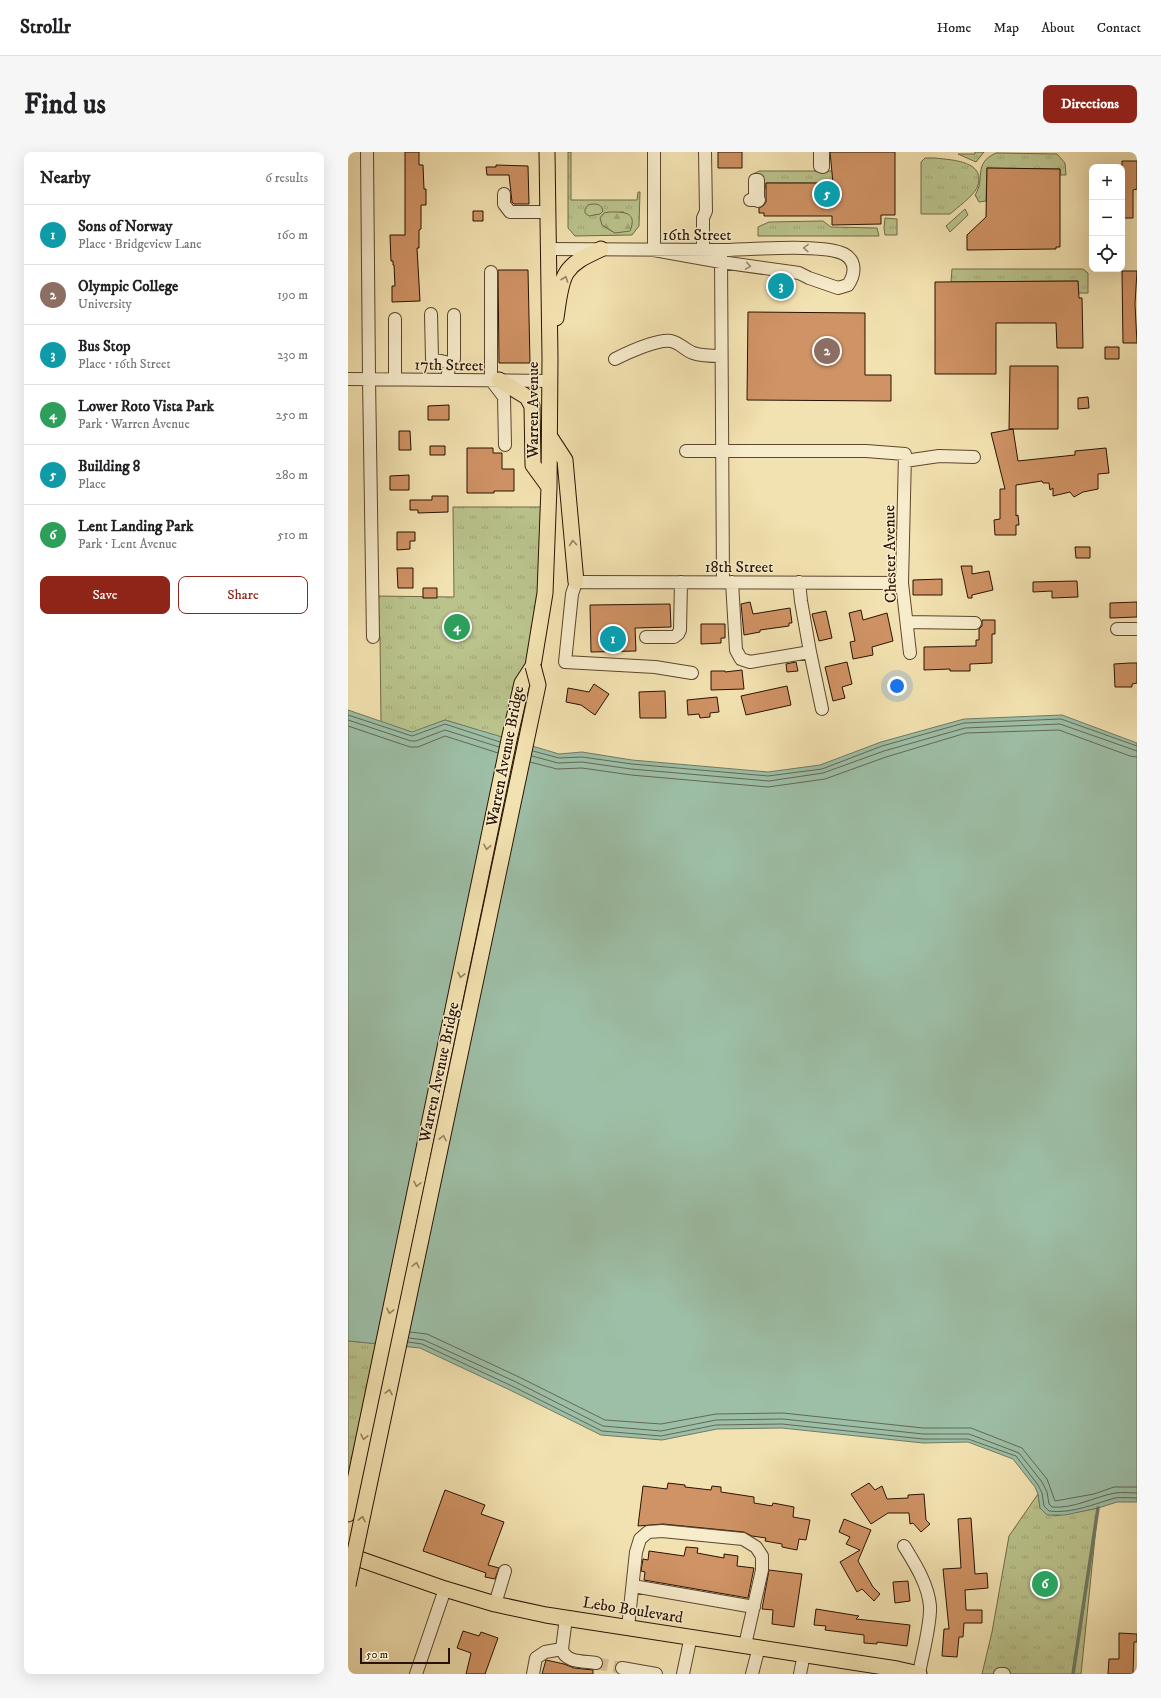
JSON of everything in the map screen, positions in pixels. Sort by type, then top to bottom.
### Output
[{"type":"main road","name":"Warren Avenue","points":[[532,666],[545,593],[549,487],[550,329],[547,152]]},
{"type":"main road","points":[[550,329],[554,325],[563,282],[567,272],[581,259],[601,249]]},
{"type":"main road","points":[[495,380],[527,397],[532,406],[533,465],[549,487]]},
{"type":"main road","points":[[550,437],[565,460],[576,582]]},
{"type":"main road","name":"Warren Avenue Bridge","points":[[348,1514],[509,740],[522,683],[532,666]]},
{"type":"main road","name":"Warren Avenue Bridge","points":[[348,1585],[538,685],[532,666]]},
{"type":"main road","name":"Lebo Boulevard","points":[[348,1554],[445,1589],[495,1604],[566,1618],[691,1636],[897,1669],[919,1674]]},
{"type":"street","points":[[367,152],[373,637]]},
{"type":"street","points":[[654,152],[654,250],[721,256],[722,450],[728,582],[736,650],[741,659],[750,662],[810,652]]},
{"type":"street","points":[[703,250],[703,218],[706,211],[705,152]]},
{"type":"street","points":[[504,194],[504,204],[510,212],[548,212]]},
{"type":"street","name":"16th Street","points":[[549,249],[703,250],[721,256],[799,273],[816,281],[838,288],[848,285],[854,276],[853,264],[844,254],[823,249],[721,256]]},
{"type":"street","points":[[491,272],[495,380],[504,397],[505,445]]},
{"type":"street","points":[[431,314],[432,359],[450,363]]},
{"type":"street","points":[[447,380],[450,363],[454,359],[454,315]]},
{"type":"street","points":[[395,319],[395,379]]},
{"type":"street","points":[[615,359],[641,348],[670,341],[683,346],[693,353],[721,356]]},
{"type":"street","name":"17th Street","points":[[348,379],[369,378],[550,381]]},
{"type":"street","points":[[686,451],[866,451],[905,457],[974,457]]},
{"type":"street","name":"Chester Avenue","points":[[905,457],[902,583],[910,653]]},
{"type":"street","points":[[576,582],[572,594],[566,662],[655,667],[692,673]]},
{"type":"street","name":"18th Street","points":[[576,582],[902,583]]},
{"type":"street","points":[[646,637],[674,637],[678,634],[680,630],[681,582]]},
{"type":"street","points":[[799,582],[810,652],[822,709]]},
{"type":"street","points":[[907,622],[976,623]]},
{"type":"street","points":[[1117,629],[1137,629]]},
{"type":"street","points":[[628,1627],[636,1552],[640,1539],[648,1532],[662,1531],[742,1539],[756,1547],[762,1556],[762,1570],[754,1607],[752,1674]]},
{"type":"street","points":[[904,1546],[915,1564],[925,1587],[930,1607],[919,1674]]},
{"type":"street","points":[[495,1604],[505,1571]]},
{"type":"street","points":[[633,1586],[754,1607]]},
{"type":"street","points":[[416,1674],[445,1589]]},
{"type":"street","points":[[566,1618],[562,1649],[563,1655],[568,1659],[596,1663]]},
{"type":"street","points":[[683,1674],[691,1636]]},
{"type":"street","points":[[533,1674],[536,1658],[545,1652],[562,1649]]},
{"type":"street","points":[[800,1674],[804,1654]]},
{"type":"street","points":[[622,1668],[656,1674]]},
{"type":"green space","points":[[568,152],[571,152],[571,200],[637,200],[638,192],[640,192],[639,226],[632,235],[575,236],[568,228]],"holes":[[[620,212],[624,212],[615,233],[602,225]]]},
{"type":"green space","points":[[975,152],[984,152],[976,162],[958,154],[975,154]]},
{"type":"green space","points":[[996,153],[1057,154],[1065,163],[1066,175],[1060,175],[1060,169],[987,168],[986,201],[979,202],[975,195],[980,183],[982,167],[984,162],[989,157]]},
{"type":"green space","points":[[925,158],[959,161],[973,167],[977,172],[979,179],[977,188],[972,195],[950,214],[921,214],[921,162]]},
{"type":"green space","points":[[759,171],[833,171],[833,183],[766,183],[766,188],[759,188],[752,178],[753,174]]},
{"type":"green space","points":[[588,205],[599,205],[603,211],[600,214],[589,216],[585,213],[585,209]]},
{"type":"green space","points":[[965,209],[968,215],[950,232],[946,226]]},
{"type":"green space","points":[[619,212],[631,216],[632,224],[630,231],[615,233],[602,225],[600,218],[604,213]]},
{"type":"green space","points":[[885,218],[897,219],[897,235],[885,235]]},
{"type":"green space","points":[[823,221],[831,227],[877,228],[879,236],[758,236],[758,227],[769,222]]},
{"type":"green space","points":[[952,269],[1083,269],[1088,273],[1088,293],[1078,293],[1078,281],[951,282]]},
{"type":"green space","points":[[453,507],[549,507],[545,593],[509,740],[445,720],[413,733],[381,722],[380,637],[373,637],[373,596],[454,597]]},
{"type":"green space","points":[[348,1341],[384,1344],[348,1514]]},
{"type":"green space","points":[[1038,1494],[1040,1508],[1055,1516],[1098,1508],[1081,1674],[982,1674],[992,1632],[1009,1536]]},
{"type":"water","points":[[348,710],[412,732],[445,720],[559,754],[582,752],[632,760],[768,772],[820,765],[881,742],[964,719],[1062,715],[1137,743],[1137,1502],[1117,1502],[1098,1508],[1065,1515],[1047,1515],[1040,1508],[1038,1494],[1035,1487],[1013,1459],[968,1442],[923,1443],[782,1428],[717,1429],[662,1440],[601,1435],[420,1348],[348,1341]]},
{"type":"building","points":[[405,152],[419,152],[419,165],[423,165],[424,189],[426,189],[426,205],[421,205],[421,229],[419,230],[419,248],[417,248],[420,301],[392,302],[392,286],[395,286],[394,265],[393,261],[391,261],[390,235],[405,235]]},
{"type":"building","points":[[718,152],[742,152],[742,168],[718,168]]},
{"type":"building","points":[[830,152],[895,152],[895,215],[881,215],[881,224],[832,225],[832,216],[764,216],[764,213],[759,213],[759,208],[766,202],[766,183],[833,183]]},
{"type":"building","points":[[1122,161],[1137,161],[1137,189],[1133,190],[1133,218],[1125,218],[1125,164],[1122,164]]},
{"type":"building","points":[[496,165],[528,166],[529,204],[514,204],[512,202],[509,175],[487,175],[486,167],[496,167]]},
{"type":"building","points":[[987,168],[1060,169],[1060,247],[1056,247],[1056,249],[967,250],[967,235],[986,217]]},
{"type":"building","points":[[473,211],[483,211],[483,221],[473,221]]},
{"type":"building","points":[[498,270],[528,270],[530,363],[499,363]]},
{"type":"building","points":[[1137,271],[1135,304],[1137,343],[1123,343],[1122,272]]},
{"type":"building","points":[[1078,281],[1079,298],[1082,298],[1083,348],[1057,348],[1056,323],[996,323],[996,374],[935,374],[935,282]]},
{"type":"building","points":[[748,312],[865,313],[865,375],[891,375],[891,401],[747,400]]},
{"type":"building","points":[[1105,347],[1119,347],[1119,359],[1105,359]]},
{"type":"building","points":[[1010,366],[1058,366],[1058,429],[1009,429]]},
{"type":"building","points":[[1088,397],[1089,408],[1078,409],[1078,398]]},
{"type":"building","points":[[449,405],[449,420],[428,420],[428,406]]},
{"type":"building","points":[[1013,429],[1018,461],[1075,455],[1075,451],[1106,448],[1109,473],[1098,474],[1098,489],[1083,492],[1074,497],[1070,492],[1053,496],[1053,488],[1050,490],[1049,483],[1043,483],[1042,481],[1016,485],[1016,516],[1018,515],[1019,525],[1016,525],[1016,535],[995,535],[994,520],[1000,519],[1000,489],[1005,489],[991,433]]},
{"type":"building","points":[[399,431],[410,431],[411,450],[399,450]]},
{"type":"building","points":[[430,446],[445,446],[445,455],[430,455]]},
{"type":"building","points":[[467,448],[493,448],[493,453],[502,453],[502,469],[514,469],[514,491],[467,493]]},
{"type":"building","points":[[409,475],[409,490],[390,490],[390,476]]},
{"type":"building","points":[[432,496],[448,496],[448,512],[418,513],[418,510],[410,510],[410,500],[432,500]]},
{"type":"building","points":[[397,532],[415,532],[415,541],[410,541],[410,549],[397,550]]},
{"type":"building","points":[[1075,547],[1090,547],[1090,558],[1076,558]]},
{"type":"building","points":[[961,566],[972,566],[972,574],[989,571],[993,590],[972,595],[972,598],[968,598]]},
{"type":"building","points":[[397,568],[413,568],[413,588],[398,588]]},
{"type":"building","points":[[942,579],[942,595],[913,595],[913,580]]},
{"type":"building","points":[[1077,581],[1078,597],[1052,598],[1052,591],[1033,592],[1033,582]]},
{"type":"building","points":[[423,588],[437,588],[437,598],[423,598]]},
{"type":"building","points":[[750,602],[753,614],[790,608],[792,623],[789,623],[789,626],[760,630],[760,632],[744,635],[741,604]]},
{"type":"building","points":[[1137,602],[1137,617],[1110,618],[1110,603]]},
{"type":"building","points":[[670,604],[671,627],[635,628],[636,651],[591,652],[590,605]]},
{"type":"building","points":[[861,610],[863,620],[887,613],[893,641],[872,647],[873,655],[853,659],[850,642],[855,641],[849,613]]},
{"type":"building","points":[[826,611],[832,638],[819,641],[812,614]]},
{"type":"building","points":[[982,620],[995,620],[995,634],[992,634],[992,663],[970,664],[970,671],[950,671],[950,669],[924,670],[924,647],[976,646],[976,640],[979,640],[979,629],[982,626]]},
{"type":"building","points":[[701,624],[725,624],[725,638],[721,638],[721,643],[701,644]]},
{"type":"building","points":[[796,662],[798,671],[787,672],[786,664]]},
{"type":"building","points":[[847,662],[852,684],[842,687],[845,698],[833,701],[825,667]]},
{"type":"building","points":[[1137,663],[1137,683],[1132,684],[1132,687],[1115,687],[1114,664]]},
{"type":"building","points":[[742,670],[744,689],[711,690],[711,671],[725,672]]},
{"type":"building","points":[[594,684],[609,694],[595,715],[581,705],[566,702],[568,688],[589,692]]},
{"type":"building","points":[[787,686],[791,705],[746,715],[741,696]]},
{"type":"building","points":[[665,691],[666,718],[640,718],[639,692]]},
{"type":"building","points":[[717,697],[719,712],[710,713],[710,717],[700,718],[699,714],[688,715],[687,700]]},
{"type":"building","points":[[668,1483],[685,1485],[685,1487],[711,1490],[712,1486],[721,1487],[721,1492],[754,1497],[754,1503],[772,1506],[773,1503],[794,1507],[793,1517],[810,1520],[806,1540],[799,1539],[797,1550],[782,1547],[782,1544],[765,1541],[766,1538],[752,1536],[744,1532],[663,1524],[638,1526],[643,1486],[667,1489]]},
{"type":"building","points":[[869,1483],[875,1490],[882,1486],[887,1499],[908,1498],[908,1495],[924,1494],[926,1520],[930,1524],[921,1532],[913,1523],[910,1524],[909,1513],[888,1513],[871,1524],[851,1494]]},
{"type":"building","points":[[445,1490],[485,1505],[481,1514],[504,1522],[488,1565],[499,1568],[495,1579],[485,1577],[486,1573],[423,1551]]},
{"type":"building","points":[[971,1518],[975,1574],[987,1573],[988,1588],[965,1590],[966,1610],[982,1610],[982,1623],[964,1623],[963,1637],[959,1637],[957,1657],[942,1656],[944,1629],[949,1629],[943,1569],[961,1568],[958,1519]]},
{"type":"building","points":[[844,1519],[871,1530],[858,1561],[873,1587],[880,1594],[874,1601],[862,1589],[857,1592],[840,1562],[860,1550],[846,1544],[850,1537],[839,1532]]},
{"type":"building","points":[[686,1547],[698,1548],[697,1553],[724,1558],[724,1554],[738,1556],[737,1566],[754,1568],[748,1598],[644,1580],[645,1572],[641,1571],[643,1559],[648,1560],[649,1551],[684,1556]]},
{"type":"building","points":[[769,1570],[802,1574],[794,1627],[772,1624],[773,1610],[762,1609]]},
{"type":"building","points":[[908,1581],[910,1601],[895,1603],[893,1582]]},
{"type":"building","points":[[816,1609],[859,1616],[856,1619],[910,1625],[907,1646],[877,1642],[877,1644],[864,1643],[864,1635],[825,1630],[826,1626],[814,1625]]},
{"type":"building","points":[[463,1631],[479,1636],[481,1632],[498,1638],[485,1674],[466,1674],[471,1653],[457,1648]]},
{"type":"building","points":[[1119,1633],[1137,1634],[1137,1642],[1134,1642],[1133,1674],[1108,1674],[1109,1659],[1119,1659]]},
{"type":"building","points":[[546,1660],[574,1668],[593,1670],[593,1674],[542,1674]]},
{"type":"waterway","points":[[1073,1674],[1098,1508]]},
{"type":"tunnel","points":[[596,1663],[622,1668]]},
{"type":"place","name":"Building 8","points":[[827,194]]},
{"type":"place","name":"Bus Stop","points":[[781,286]]},
{"type":"place","name":"Olympic College","points":[[827,351]]},
{"type":"place","name":"Lower Roto Vista Park","points":[[457,627]]},
{"type":"place","name":"Sons of Norway","points":[[613,639]]},
{"type":"place","name":"Lent Landing Park","points":[[1045,1584]]}]
